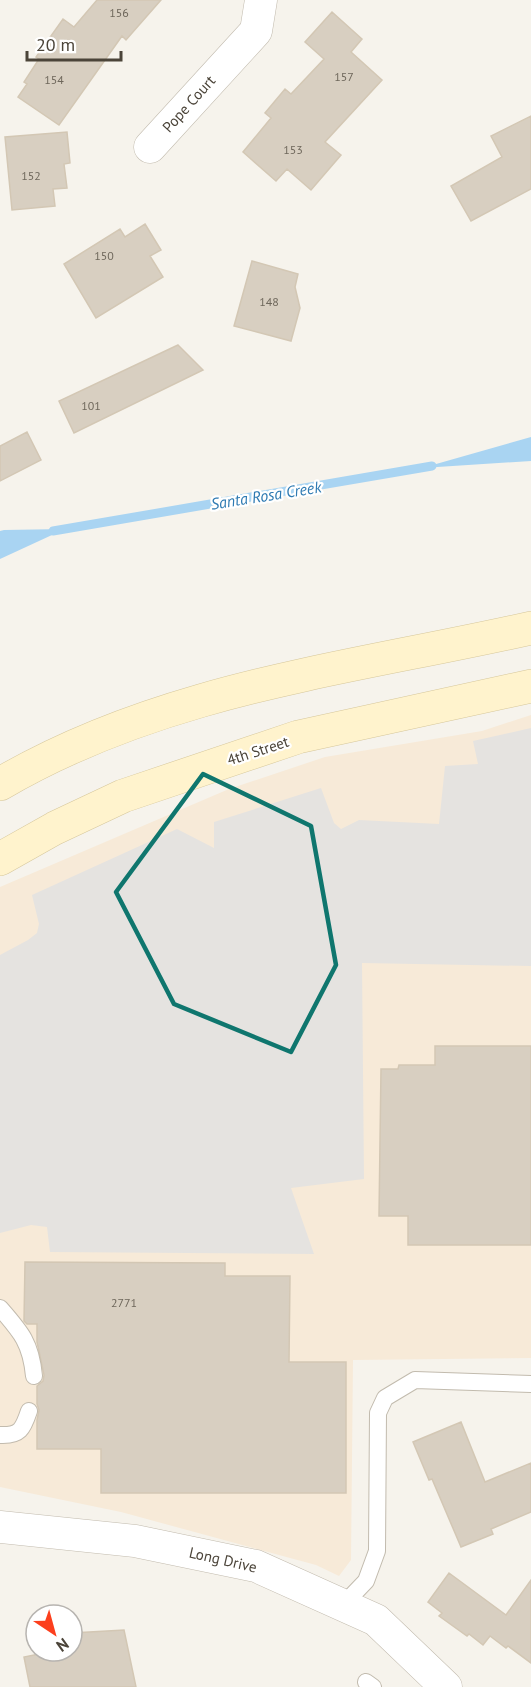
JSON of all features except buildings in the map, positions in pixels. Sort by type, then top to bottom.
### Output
[{"type":"main road","points":[[0,784],[85,741],[129,723],[213,696],[289,677],[531,628]]},
{"type":"main road","name":"4th Street","points":[[0,860],[55,828],[123,796],[287,741],[531,686]]},
{"type":"street","name":"Pope Court","points":[[150,147],[255,31],[261,0]]},
{"type":"street","name":"Long Drive","points":[[0,1527],[135,1541],[256,1566],[375,1620],[446,1687]]},
{"type":"lane","points":[[0,1308],[22,1333],[32,1357],[34,1376]]},
{"type":"lane","points":[[343,1605],[366,1581],[376,1551],[378,1413],[385,1398],[415,1380],[531,1383]]},
{"type":"lane","points":[[0,1435],[12,1435],[23,1428],[29,1412]]},
{"type":"highlighted area","points":[[203,774],[311,826],[336,965],[291,1052],[174,1004],[116,892]]},
{"type":"shaded area","points":[[531,715],[531,1358],[353,1360],[351,1560],[339,1576],[316,1565],[121,1512],[0,1487],[0,887],[229,789],[325,757],[482,731]]},
{"type":"shaded area","points":[[531,728],[531,966],[362,963],[364,1179],[291,1188],[314,1254],[50,1252],[47,1227],[31,1225],[0,1233],[0,955],[37,933],[39,924],[32,895],[177,829],[214,848],[214,822],[321,788],[334,823],[341,829],[359,820],[439,824],[445,766],[478,764],[473,741]]},
{"type":"water","points":[[531,437],[531,461],[422,468]]},
{"type":"water","points":[[65,529],[0,559],[0,531]]},
{"type":"waterway","name":"Santa Rosa Creek","points":[[53,531],[432,466]]}]
